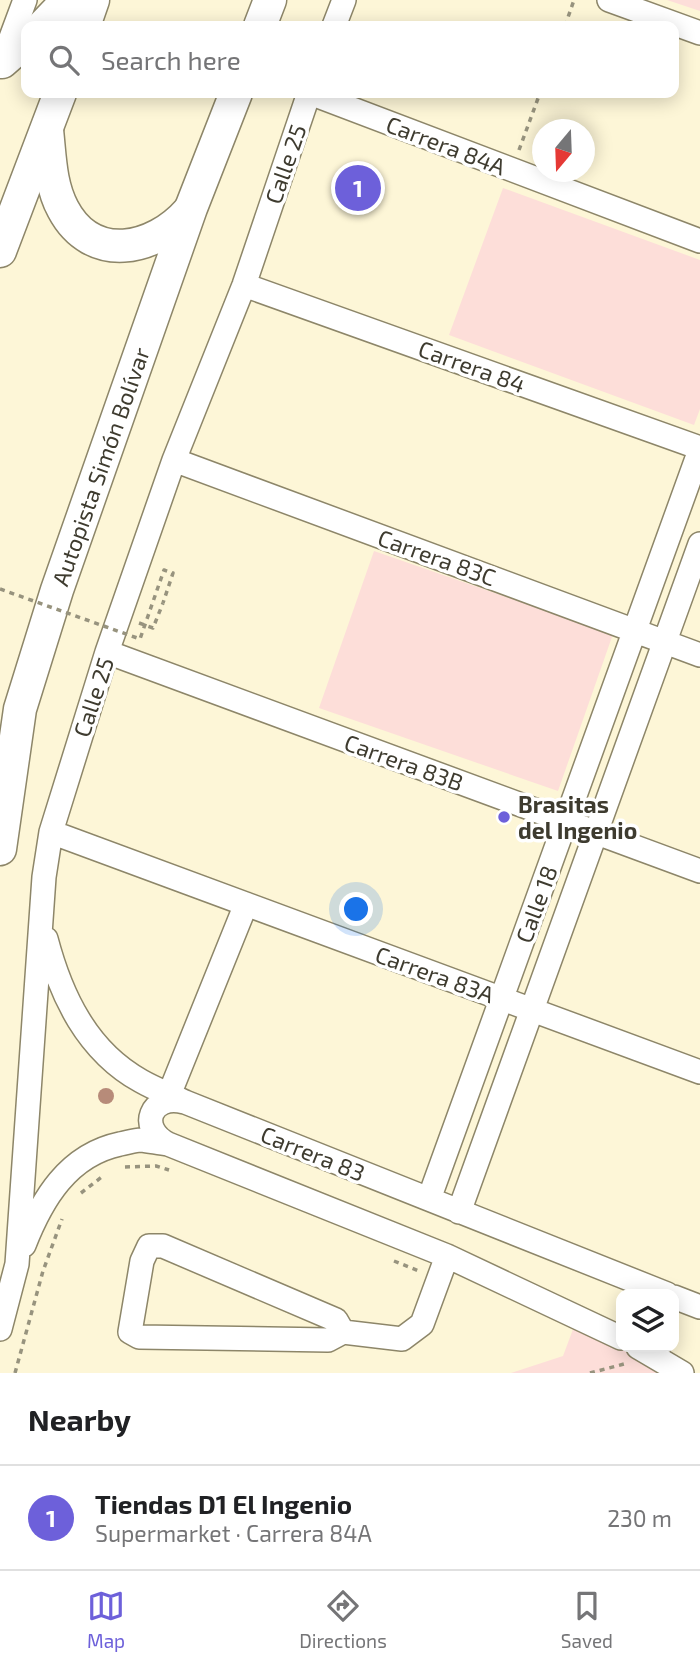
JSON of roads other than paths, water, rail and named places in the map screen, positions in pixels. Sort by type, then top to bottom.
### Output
[{"type":"highway","points":[[48,21],[68,0]]},
{"type":"highway","points":[[86,21],[93,0]]},
{"type":"highway","points":[[262,21],[270,0]]},
{"type":"highway","points":[[1,64],[21,46]]},
{"type":"highway","points":[[0,251],[58,98]]},
{"type":"highway","name":"Autopista Simón Bolívar","points":[[0,849],[20,709],[57,590],[191,208],[234,98]]},
{"type":"highway","points":[[47,130],[54,189],[69,220],[86,235],[108,244],[143,244],[164,234],[191,208]]},
{"type":"street","points":[[1,64],[26,0]]},
{"type":"street","points":[[336,21],[344,0]]},
{"type":"street","points":[[609,0],[667,21]]},
{"type":"street","points":[[679,25],[700,33]]},
{"type":"street","name":"Calle 25","points":[[0,1329],[17,1264],[44,877],[51,832],[107,652],[174,460],[244,285],[307,98]]},
{"type":"street","name":"Carrera 84A","points":[[322,98],[700,241]]},
{"type":"street","name":"Carrera 84","points":[[244,285],[700,449]]},
{"type":"street","name":"Calle 18","points":[[429,1199],[700,449]]},
{"type":"street","name":"Carrera 83C","points":[[174,460],[700,655]]},
{"type":"street","name":"Calle 18","points":[[459,1212],[700,544]]},
{"type":"street","name":"Carrera 83B","points":[[107,652],[700,871]]},
{"type":"street","name":"Carrera 83A","points":[[51,832],[700,1072]]},
{"type":"street","points":[[168,1144],[158,1139],[151,1130],[150,1119],[155,1108],[163,1101],[177,1098],[246,904]]},
{"type":"street","name":"Carrera 83","points":[[41,923],[56,978],[81,1027],[120,1068],[141,1082],[654,1289]]},
{"type":"street","name":"Carrera 83","points":[[17,1264],[41,1206],[58,1181],[81,1160],[108,1146],[139,1140],[168,1144],[447,1256],[616,1346]]},
{"type":"street","points":[[342,1332],[336,1320],[163,1246],[149,1246],[142,1261],[130,1332],[139,1337],[328,1340],[342,1332],[402,1339],[422,1324],[447,1256]]},
{"type":"street","points":[[679,1299],[700,1307]]},
{"type":"street","points":[[646,1352],[682,1373]]},
{"type":"place","name":"Tiendas D1 El Ingenio","points":[[358,188]]},
{"type":"place","name":"Brasitas del Ingenio","points":[[504,817]]}]
